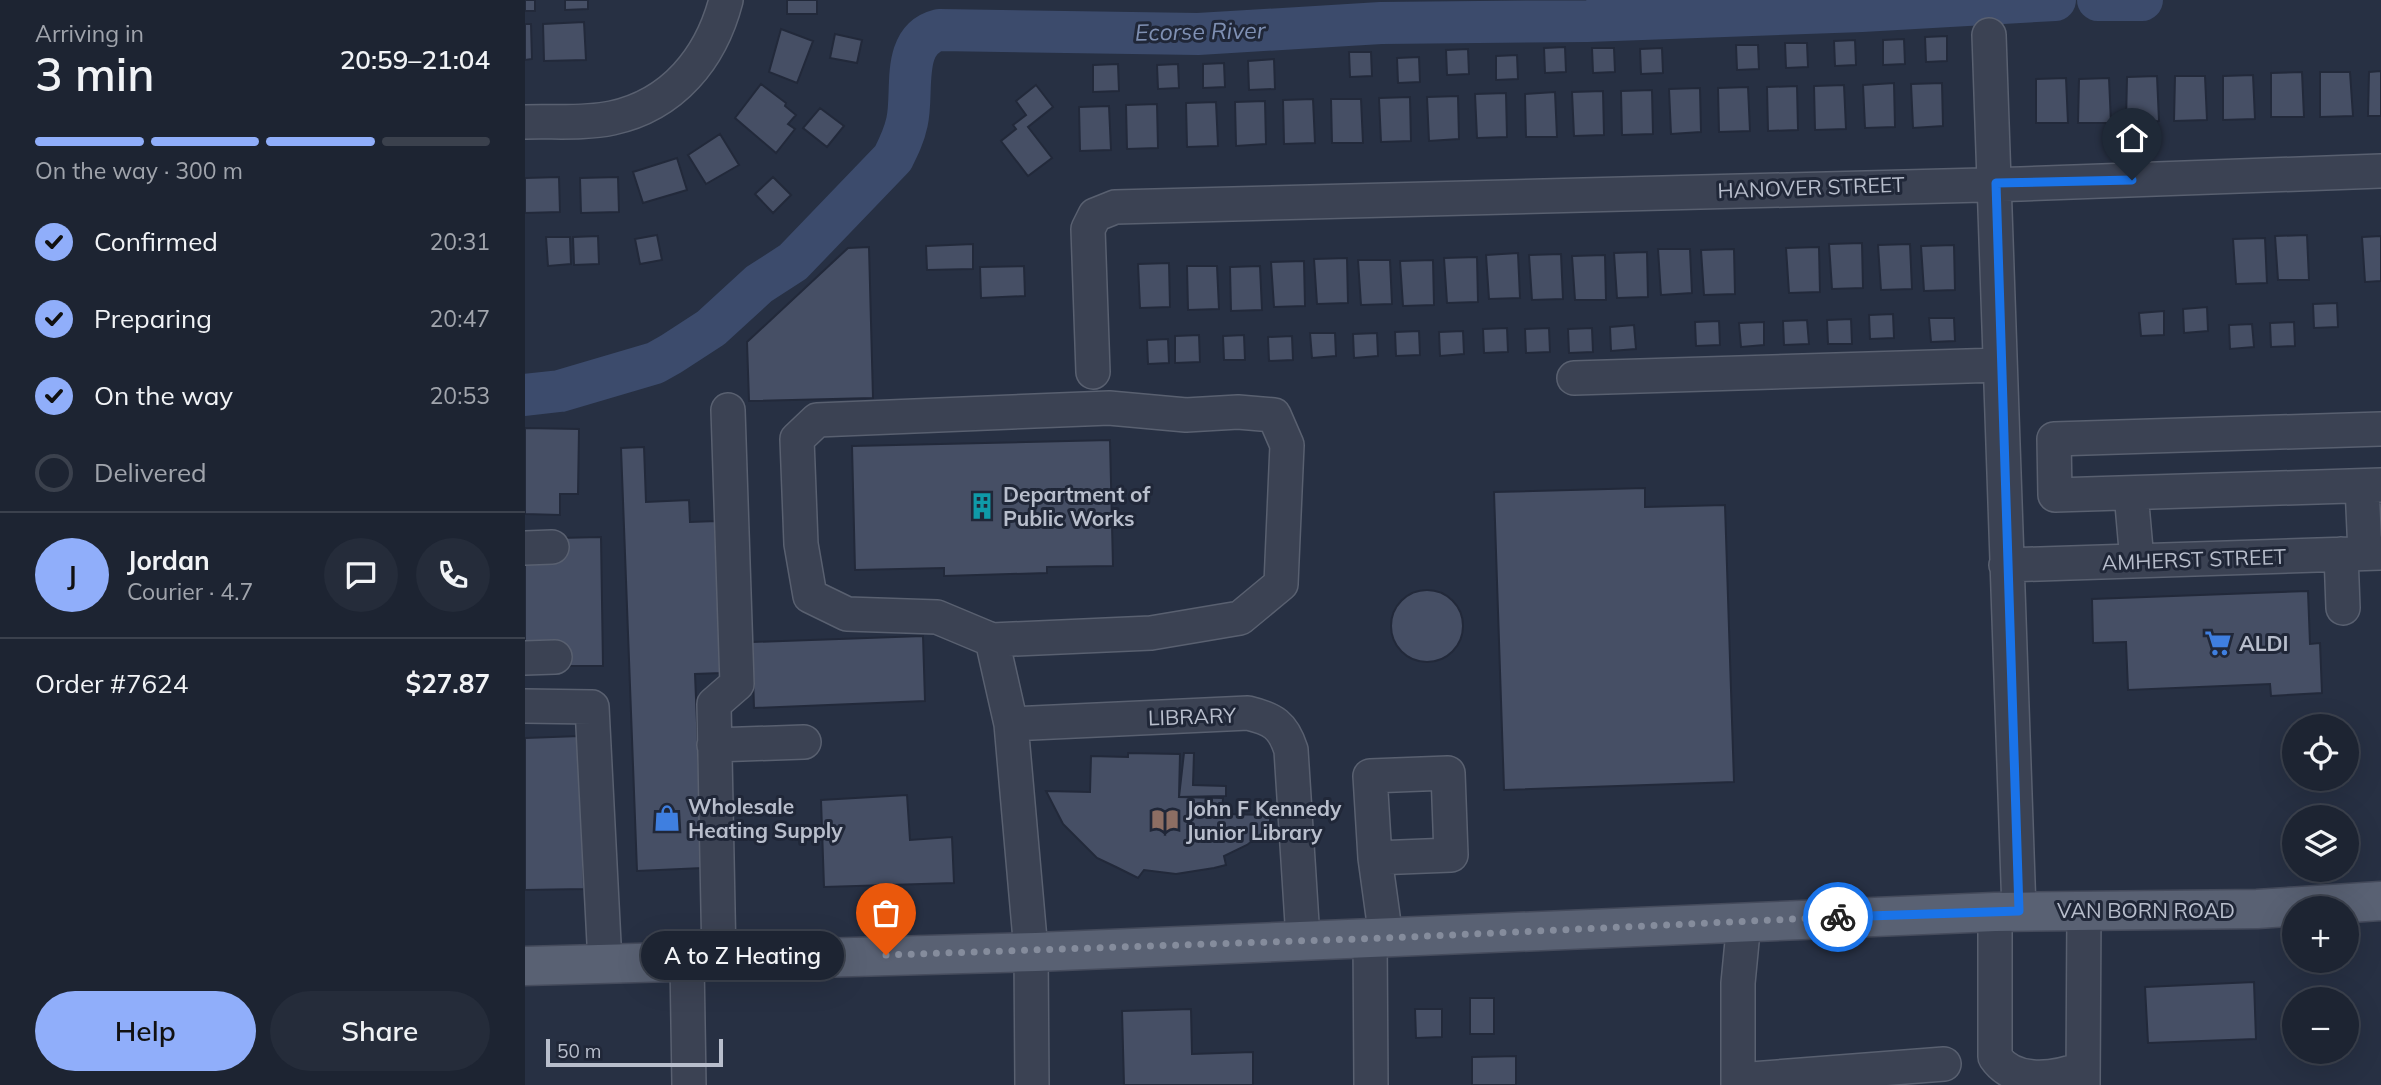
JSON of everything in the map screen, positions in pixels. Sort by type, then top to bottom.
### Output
[{"type":"main road","name":"VAN BORN ROAD","points":[[525,966],[1378,938],[1744,920],[2084,910],[2257,909],[2381,901]]},
{"type":"street","points":[[525,122],[609,118],[657,101],[682,81],[703,58],[720,23],[726,0]]},
{"type":"street","points":[[1989,35],[1996,183],[2006,565],[2007,912],[1995,1057],[2001,1068],[2022,1076],[2056,1079],[2083,1077],[2084,910]]},
{"type":"street","name":"HANOVER STREET","points":[[1093,373],[1088,238],[1090,222],[1095,215],[1115,207],[2381,171]]},
{"type":"street","points":[[1574,378],[2000,365]]},
{"type":"street","points":[[1109,408],[1186,415],[1238,412],[1274,415],[1287,444],[1281,584],[1240,618],[1151,633],[992,640],[937,617],[847,614],[810,596],[801,544],[797,439],[817,420],[1109,408]]},
{"type":"street","points":[[689,1085],[703,961],[714,704],[737,684],[728,410]]},
{"type":"street","points":[[2343,608],[2362,554],[2372,486],[2055,495],[2054,439],[2381,429]]},
{"type":"street","points":[[2131,493],[2137,561]]},
{"type":"street","name":"AMHERST STREET","points":[[2006,565],[2362,554]]},
{"type":"street","points":[[992,640],[1011,723],[1031,951],[1032,1085]]},
{"type":"street","points":[[525,706],[592,707],[605,963]]},
{"type":"street","name":"LIBRARY","points":[[1011,723],[1248,713],[1265,717],[1285,731],[1291,750],[1303,939]]},
{"type":"street","points":[[714,745],[804,741]]},
{"type":"street","points":[[1371,1085],[1378,938],[1375,858]]},
{"type":"street","points":[[1744,920],[1738,983],[1738,1083],[1944,1064]]},
{"type":"building","points":[[525,0],[535,0],[535,11],[525,11]]},
{"type":"building","points":[[565,0],[588,0],[588,9],[565,10]]},
{"type":"building","points":[[787,0],[817,0],[817,14],[787,14]]},
{"type":"building","points":[[584,22],[586,60],[544,61],[543,24]]},
{"type":"building","points":[[525,24],[531,24],[532,59],[525,60]]},
{"type":"building","points":[[781,29],[813,41],[797,83],[769,72]]},
{"type":"building","points":[[835,34],[862,40],[857,63],[830,58]]},
{"type":"building","points":[[1947,36],[1947,61],[1926,62],[1925,37]]},
{"type":"building","points":[[1904,39],[1905,64],[1883,65],[1883,40]]},
{"type":"building","points":[[1855,40],[1856,65],[1835,66],[1834,41]]},
{"type":"building","points":[[1785,43],[1807,43],[1808,67],[1786,68]]},
{"type":"building","points":[[1736,45],[1758,45],[1759,69],[1737,70]]},
{"type":"building","points":[[1565,47],[1566,72],[1545,73],[1544,48]]},
{"type":"building","points":[[1592,48],[1614,48],[1615,72],[1593,73]]},
{"type":"building","points":[[1662,48],[1663,73],[1641,74],[1640,49]]},
{"type":"building","points":[[1468,49],[1469,74],[1447,75],[1446,50]]},
{"type":"building","points":[[1349,52],[1371,52],[1372,76],[1350,77]]},
{"type":"building","points":[[1517,55],[1518,79],[1496,80],[1496,56]]},
{"type":"building","points":[[1419,57],[1420,82],[1398,83],[1397,58]]},
{"type":"building","points":[[1274,59],[1275,89],[1249,90],[1248,61]]},
{"type":"building","points":[[1224,63],[1225,87],[1203,88],[1203,64]]},
{"type":"building","points":[[1118,64],[1119,91],[1093,92],[1093,65]]},
{"type":"building","points":[[1178,64],[1179,88],[1158,89],[1157,65]]},
{"type":"building","points":[[2381,71],[2381,116],[2368,116],[2369,72]]},
{"type":"building","points":[[2302,72],[2304,117],[2271,117],[2271,73]]},
{"type":"building","points":[[2320,72],[2350,72],[2353,116],[2320,117]]},
{"type":"building","points":[[2253,75],[2255,119],[2223,120],[2223,76]]},
{"type":"building","points":[[2157,76],[2159,121],[2126,122],[2127,77]]},
{"type":"building","points":[[2175,76],[2205,76],[2207,120],[2174,121]]},
{"type":"building","points":[[2066,78],[2068,123],[2036,123],[2036,79]]},
{"type":"building","points":[[2109,78],[2111,123],[2078,123],[2079,79]]},
{"type":"building","points":[[1894,83],[1895,127],[1865,128],[1863,85]]},
{"type":"building","points":[[1942,83],[1943,126],[1913,128],[1911,84]]},
{"type":"building","points":[[761,84],[786,103],[785,106],[796,115],[788,124],[795,129],[776,153],[735,118]]},
{"type":"building","points":[[1036,85],[1053,107],[1028,127],[1052,158],[1028,176],[1001,141],[1016,129],[1013,125],[1026,115],[1016,101]]},
{"type":"building","points":[[1844,85],[1846,129],[1815,130],[1814,86]]},
{"type":"building","points":[[1797,86],[1798,130],[1768,131],[1767,87]]},
{"type":"building","points":[[1748,87],[1750,131],[1719,132],[1718,88]]},
{"type":"building","points":[[1700,88],[1701,132],[1671,134],[1669,89]]},
{"type":"building","points":[[1652,90],[1653,134],[1622,135],[1621,91]]},
{"type":"building","points":[[1603,91],[1604,135],[1574,136],[1572,92]]},
{"type":"building","points":[[1555,92],[1557,137],[1526,137],[1525,94]]},
{"type":"building","points":[[1506,93],[1507,137],[1477,138],[1475,94]]},
{"type":"building","points":[[1458,96],[1459,139],[1429,141],[1427,97]]},
{"type":"building","points":[[1410,97],[1411,141],[1381,142],[1379,98]]},
{"type":"building","points":[[1313,99],[1315,143],[1284,144],[1283,100]]},
{"type":"building","points":[[1331,99],[1361,99],[1363,143],[1332,143]]},
{"type":"building","points":[[1265,101],[1266,144],[1236,146],[1235,102]]},
{"type":"building","points":[[1216,102],[1218,146],[1187,147],[1186,103]]},
{"type":"building","points":[[1157,104],[1158,148],[1127,149],[1126,105]]},
{"type":"building","points":[[1109,106],[1111,150],[1080,151],[1079,107]]},
{"type":"building","points":[[820,108],[844,126],[827,147],[803,128]]},
{"type":"building","points":[[720,134],[739,165],[706,184],[688,155]]},
{"type":"building","points":[[677,158],[687,190],[643,203],[633,172]]},
{"type":"building","points":[[559,177],[560,212],[525,213],[525,178]]},
{"type":"building","points":[[618,177],[619,212],[581,213],[580,178]]},
{"type":"building","points":[[773,177],[791,195],[773,213],[755,194]]},
{"type":"building","points":[[657,235],[662,260],[640,264],[635,239]]},
{"type":"building","points":[[2307,235],[2309,280],[2278,280],[2275,236]]},
{"type":"building","points":[[598,236],[599,264],[574,265],[573,237]]},
{"type":"building","points":[[2381,236],[2381,281],[2365,282],[2362,237]]},
{"type":"building","points":[[546,237],[570,237],[571,264],[548,266]]},
{"type":"building","points":[[2265,238],[2267,283],[2236,284],[2233,239]]},
{"type":"building","points":[[1862,243],[1863,288],[1832,289],[1829,244]]},
{"type":"building","points":[[973,244],[973,269],[927,270],[926,246]]},
{"type":"building","points":[[1910,244],[1912,289],[1881,290],[1878,245]]},
{"type":"building","points":[[1954,245],[1955,290],[1924,291],[1921,246]]},
{"type":"building","points":[[869,247],[873,398],[749,401],[747,342],[848,248]]},
{"type":"building","points":[[1819,247],[1820,292],[1789,293],[1786,248]]},
{"type":"building","points":[[1658,249],[1690,249],[1692,293],[1661,295]]},
{"type":"building","points":[[1734,249],[1735,294],[1704,295],[1701,250]]},
{"type":"building","points":[[1647,252],[1648,297],[1617,298],[1614,253]]},
{"type":"building","points":[[1518,253],[1520,298],[1489,299],[1486,255]]},
{"type":"building","points":[[1561,254],[1563,299],[1532,300],[1529,255]]},
{"type":"building","points":[[1605,255],[1606,300],[1575,300],[1572,256]]},
{"type":"building","points":[[1477,257],[1478,302],[1447,303],[1444,258]]},
{"type":"building","points":[[1347,258],[1348,303],[1317,304],[1314,259]]},
{"type":"building","points":[[1358,260],[1390,260],[1392,304],[1361,305]]},
{"type":"building","points":[[1433,260],[1434,305],[1403,306],[1400,261]]},
{"type":"building","points":[[1304,261],[1305,306],[1274,307],[1271,262]]},
{"type":"building","points":[[1169,263],[1170,307],[1140,308],[1138,264]]},
{"type":"building","points":[[1024,266],[1025,296],[981,298],[980,267]]},
{"type":"building","points":[[1187,266],[1217,266],[1219,309],[1188,310]]},
{"type":"building","points":[[1260,266],[1262,310],[1231,311],[1230,267]]},
{"type":"building","points":[[2337,303],[2338,327],[2314,328],[2313,304]]},
{"type":"building","points":[[2207,307],[2208,331],[2184,333],[2183,309]]},
{"type":"building","points":[[2164,311],[2164,335],[2141,336],[2139,313]]},
{"type":"building","points":[[1893,314],[1894,338],[1870,339],[1869,315]]},
{"type":"building","points":[[1929,318],[1954,318],[1955,341],[1931,342]]},
{"type":"building","points":[[1851,319],[1852,344],[1828,344],[1827,320]]},
{"type":"building","points":[[1807,320],[1809,344],[1784,345],[1783,321]]},
{"type":"building","points":[[1719,321],[1720,345],[1696,346],[1695,322]]},
{"type":"building","points":[[1764,322],[1764,345],[1741,347],[1739,323]]},
{"type":"building","points":[[2294,322],[2295,346],[2271,347],[2270,323]]},
{"type":"building","points":[[2252,324],[2254,347],[2230,349],[2229,325]]},
{"type":"building","points":[[1634,325],[1636,349],[1611,351],[1610,327]]},
{"type":"building","points":[[1507,328],[1508,352],[1484,353],[1483,329]]},
{"type":"building","points":[[1549,328],[1550,352],[1526,353],[1525,329]]},
{"type":"building","points":[[1592,328],[1593,352],[1569,353],[1568,329]]},
{"type":"building","points":[[1419,331],[1420,355],[1396,356],[1395,332]]},
{"type":"building","points":[[1463,331],[1464,354],[1440,356],[1439,332]]},
{"type":"building","points":[[1310,333],[1335,333],[1336,356],[1312,358]]},
{"type":"building","points":[[1377,333],[1378,356],[1354,358],[1353,334]]},
{"type":"building","points":[[1199,335],[1200,362],[1175,363],[1175,336]]},
{"type":"building","points":[[1244,335],[1245,360],[1224,360],[1223,336]]},
{"type":"building","points":[[1292,336],[1293,360],[1269,361],[1268,337]]},
{"type":"building","points":[[1168,339],[1169,363],[1148,364],[1147,340]]},
{"type":"building","points":[[525,428],[579,429],[578,494],[560,494],[560,515],[525,514]]},
{"type":"building","name":"Department of Public Works","points":[[1110,440],[1113,566],[1047,567],[1047,573],[944,576],[944,568],[855,570],[852,446]]},
{"type":"building","points":[[644,447],[646,502],[689,500],[690,522],[717,521],[722,673],[695,674],[703,868],[637,871],[621,448]]},
{"type":"building","points":[[1645,488],[1645,507],[1725,505],[1734,782],[1504,790],[1494,492]]},
{"type":"building","points":[[601,537],[603,666],[559,666],[525,644],[525,557],[557,538]]},
{"type":"building","points":[[1427,590],[1441,593],[1453,600],[1460,612],[1463,626],[1460,640],[1453,652],[1441,659],[1427,662],[1413,659],[1401,652],[1394,640],[1391,626],[1394,612],[1401,600],[1413,593]]},
{"type":"building","name":"ALDI","points":[[2308,591],[2310,644],[2320,643],[2322,693],[2271,696],[2270,684],[2128,690],[2126,642],[2093,643],[2092,599]]},
{"type":"building","points":[[923,636],[925,701],[754,708],[752,642]]},
{"type":"building","points":[[580,736],[584,889],[525,890],[525,738]]},
{"type":"building","name":"John F Kennedy Junior Library","points":[[1128,753],[1180,754],[1179,797],[1223,798],[1222,814],[1270,815],[1270,827],[1247,845],[1224,856],[1226,865],[1214,868],[1176,874],[1144,870],[1138,878],[1097,858],[1063,824],[1046,791],[1090,792],[1091,756],[1128,757]]},
{"type":"building","points":[[1184,753],[1194,753],[1193,785],[1226,786],[1226,796],[1179,797]]},
{"type":"building","points":[[907,795],[910,840],[952,837],[954,883],[824,887],[821,800]]},
{"type":"building","points":[[2254,982],[2256,1039],[2148,1043],[2145,987]]},
{"type":"building","points":[[1470,998],[1494,998],[1494,1034],[1470,1034]]},
{"type":"building","points":[[1191,1009],[1192,1054],[1253,1052],[1253,1085],[1124,1085],[1122,1011]]},
{"type":"building","points":[[1415,1009],[1442,1009],[1442,1037],[1416,1038]]},
{"type":"building","points":[[1516,1056],[1516,1085],[1472,1085],[1472,1057]]},
{"type":"waterway","name":"Ecorse River","points":[[525,395],[560,391],[655,363],[711,328],[759,284],[793,262],[893,158],[907,122],[914,56],[919,44],[939,30],[1198,34],[1381,23],[1587,21],[1862,11],[2055,0]]},
{"type":"waterway","name":"Ecorse River","points":[[2098,0],[2142,0]]},
{"type":"way so far","points":[[886,955],[1386,938],[1838,917]]},
{"type":"place","name":"Department of Public Works","points":[[982,506]]},
{"type":"place","name":"ALDI","points":[[2218,643]]},
{"type":"place","name":"Wholesale Heating Supply","points":[[667,818]]},
{"type":"place","name":"John F Kennedy Junior Library","points":[[1165,820]]},
{"type":"place","name":"A to Z Heating","points":[[886,955]]},
{"type":"route","points":[[1838,917],[2019,911],[2005,538],[1996,183],[2132,180]]}]
